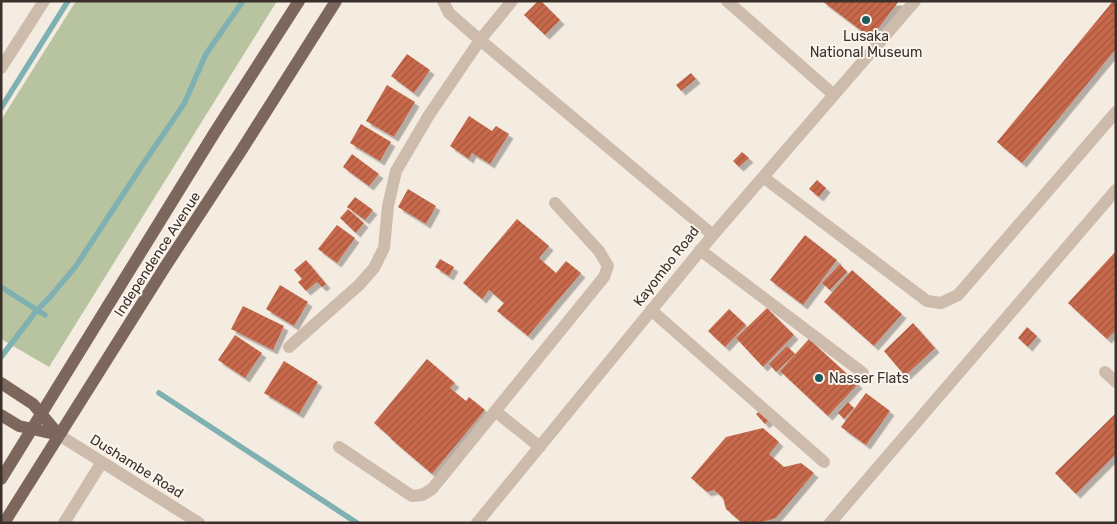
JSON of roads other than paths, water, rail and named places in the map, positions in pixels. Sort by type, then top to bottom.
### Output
[{"type":"main road","name":"Independence Avenue","points":[[1,480],[210,140],[299,1]]},
{"type":"main road","name":"Independence Avenue","points":[[4,523],[336,1]]},
{"type":"main road","points":[[1,383],[33,404],[59,435]]},
{"type":"main road","points":[[1,415],[19,426],[59,435]]},
{"type":"street","points":[[1,68],[44,1]]},
{"type":"street","name":"Kayombo Road","points":[[443,1],[449,13],[480,40],[714,234],[477,523]]},
{"type":"street","points":[[288,347],[359,285],[374,268],[384,248],[388,206],[396,171],[429,115],[480,40],[512,1]]},
{"type":"street","points":[[727,1],[834,95]]},
{"type":"street","points":[[714,234],[915,1]]},
{"type":"street","points":[[763,177],[926,301],[941,303],[958,295],[1116,112]]},
{"type":"street","points":[[830,523],[1116,190]]},
{"type":"street","points":[[339,447],[412,496],[422,495],[432,488],[604,278],[608,266],[599,251],[555,203]]},
{"type":"street","points":[[700,250],[863,373]]},
{"type":"street","points":[[651,310],[824,462]]},
{"type":"street","points":[[1105,372],[1116,382]]},
{"type":"street","points":[[495,411],[540,447]]},
{"type":"street","name":"Dushambe Road","points":[[59,435],[198,523]]},
{"type":"street","points":[[64,523],[102,462]]},
{"type":"waterway","points":[[1,108],[68,1]]},
{"type":"waterway","points":[[1,357],[37,310],[76,266],[184,104],[206,54],[243,1]]},
{"type":"waterway","points":[[1,287],[45,315]]},
{"type":"waterway","points":[[159,393],[357,523]]},
{"type":"place","name":"Lusaka National Museum","points":[[866,20]]},
{"type":"place","name":"Nasser Flats","points":[[819,378]]}]
